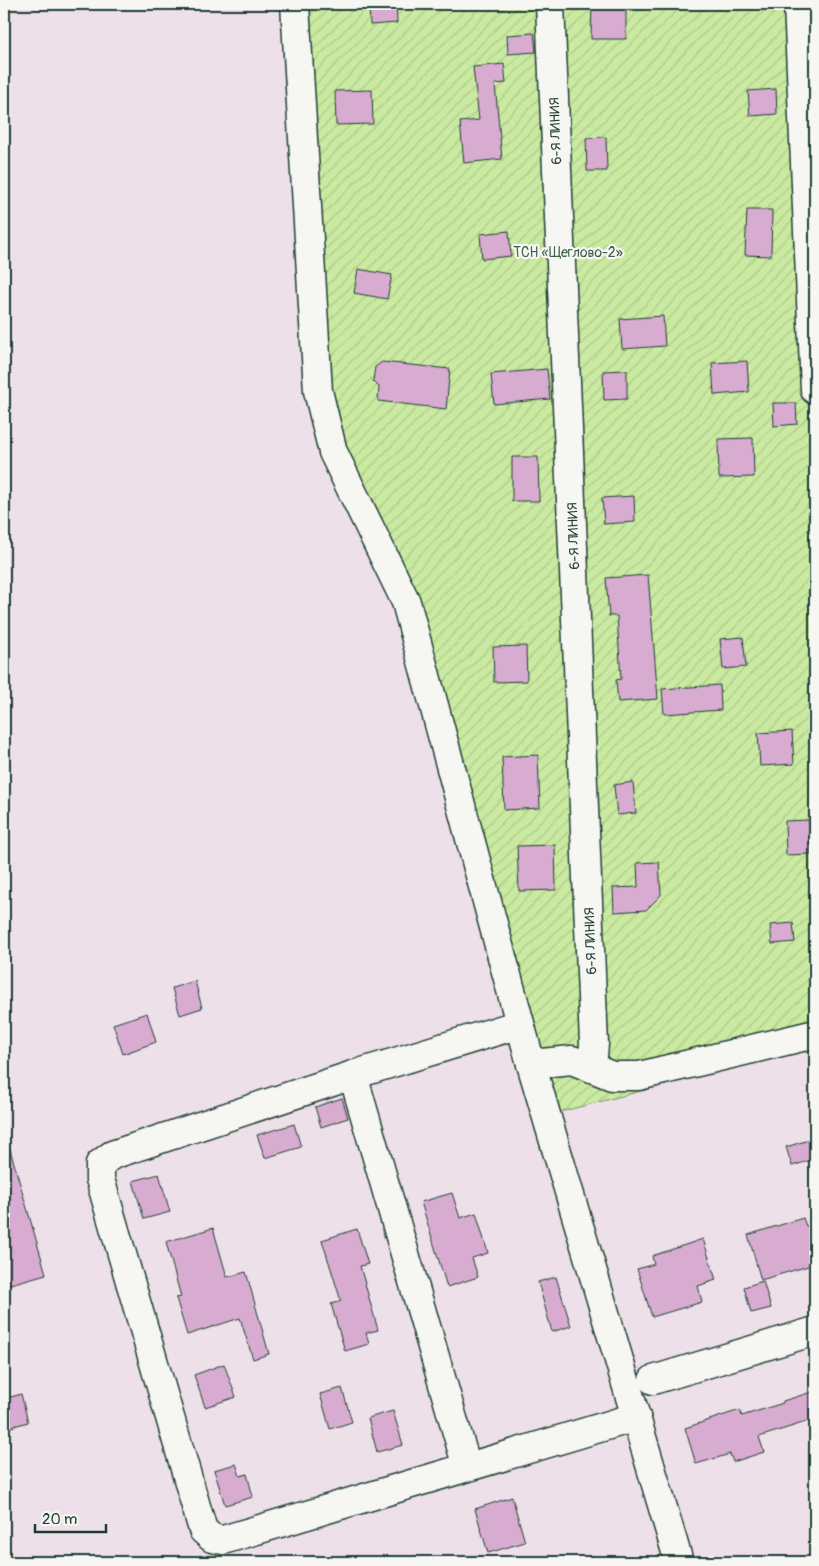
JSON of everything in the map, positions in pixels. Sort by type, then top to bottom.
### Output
[{"type":"street","points":[[295,4],[318,390],[333,452],[406,602],[531,1064],[679,1562]]},
{"type":"street","name":"6-Я ЛИНИЯ","points":[[550,4],[594,1034],[592,1068]]},
{"type":"street","points":[[798,4],[815,390]]},
{"type":"street","points":[[520,1024],[353,1075],[112,1155],[100,1164],[100,1179],[203,1530],[212,1538],[223,1540],[636,1417]]},
{"type":"street","points":[[531,1064],[572,1060],[612,1076],[639,1076],[815,1034]]},
{"type":"street","points":[[353,1075],[466,1467]]},
{"type":"street","points":[[653,1380],[815,1331]]},
{"type":"green space","name":"ТСН «Щеглово-2»","points":[[306,4],[815,4],[815,1046],[556,1113],[343,450],[327,389]]},
{"type":"building","points":[[369,4],[396,4],[397,23],[370,25]]},
{"type":"building","points":[[592,4],[626,4],[626,39],[591,39]]},
{"type":"building","points":[[534,33],[536,52],[508,54],[507,35]]},
{"type":"building","points":[[504,64],[506,83],[495,84],[502,159],[464,163],[460,122],[479,120],[473,67]]},
{"type":"building","points":[[776,89],[777,114],[750,116],[748,91]]},
{"type":"building","points":[[372,90],[373,124],[336,125],[335,91]]},
{"type":"building","points":[[606,137],[607,171],[587,171],[586,138]]},
{"type":"building","points":[[747,210],[772,210],[771,256],[745,255]]},
{"type":"building","points":[[509,231],[511,256],[482,259],[480,234]]},
{"type":"building","points":[[358,269],[392,275],[387,299],[354,293]]},
{"type":"building","points":[[663,316],[665,346],[622,349],[620,319]]},
{"type":"building","points":[[747,361],[749,392],[714,395],[712,363]]},
{"type":"building","points":[[382,362],[450,369],[446,409],[378,401],[379,387],[373,381],[375,367]]},
{"type":"building","points":[[547,369],[550,399],[494,404],[491,374]]},
{"type":"building","points":[[627,370],[627,399],[604,400],[603,371]]},
{"type":"building","points":[[773,403],[796,403],[797,424],[774,426]]},
{"type":"building","points":[[753,438],[754,477],[719,478],[718,439]]},
{"type":"building","points":[[512,457],[538,457],[539,501],[512,501]]},
{"type":"building","points":[[634,496],[635,522],[604,524],[602,498]]},
{"type":"building","points":[[648,575],[658,699],[618,702],[616,680],[621,679],[617,616],[609,616],[606,578]]},
{"type":"building","points":[[743,637],[746,667],[723,669],[720,639]]},
{"type":"building","points":[[526,646],[527,681],[494,682],[493,647]]},
{"type":"building","points":[[720,685],[721,710],[664,714],[662,689]]},
{"type":"building","points":[[792,731],[794,764],[760,766],[758,733]]},
{"type":"building","points":[[538,755],[540,808],[504,810],[502,757]]},
{"type":"building","points":[[633,782],[636,813],[617,815],[614,785]]},
{"type":"building","points":[[809,820],[811,854],[786,855],[785,821]]},
{"type":"building","points":[[555,845],[556,890],[519,891],[517,846]]},
{"type":"building","points":[[659,862],[661,895],[646,910],[614,912],[613,888],[638,887],[637,863]]},
{"type":"building","points":[[793,923],[795,942],[772,944],[770,925]]},
{"type":"building","points":[[195,981],[202,1008],[180,1015],[172,988]]},
{"type":"building","points":[[147,1013],[156,1042],[123,1054],[113,1024]]},
{"type":"building","points":[[342,1098],[348,1118],[321,1127],[315,1107]]},
{"type":"building","points":[[294,1124],[301,1147],[265,1158],[257,1135]]},
{"type":"building","points":[[815,1138],[815,1159],[792,1166],[786,1147]]},
{"type":"building","points":[[9,1146],[46,1274],[7,1285],[4,1273],[4,1147]]},
{"type":"building","points":[[159,1174],[170,1212],[144,1219],[133,1181]]},
{"type":"building","points":[[452,1193],[460,1218],[476,1213],[488,1253],[472,1258],[478,1277],[447,1287],[421,1202]]},
{"type":"building","points":[[803,1218],[806,1226],[815,1224],[815,1264],[761,1280],[748,1235]]},
{"type":"building","points":[[213,1228],[227,1277],[246,1272],[269,1354],[253,1359],[240,1318],[187,1335],[176,1298],[181,1297],[166,1242]]},
{"type":"building","points":[[357,1229],[368,1264],[360,1266],[378,1330],[366,1333],[369,1344],[345,1351],[331,1304],[341,1301],[322,1240]]},
{"type":"building","points":[[703,1239],[716,1280],[698,1286],[702,1302],[652,1317],[637,1269],[654,1264],[652,1256]]},
{"type":"building","points":[[556,1277],[571,1326],[552,1332],[538,1282]]},
{"type":"building","points":[[763,1281],[771,1308],[751,1313],[744,1287]]},
{"type":"building","points":[[224,1364],[236,1397],[205,1407],[194,1375]]},
{"type":"building","points":[[342,1388],[352,1422],[330,1429],[320,1394]]},
{"type":"building","points":[[815,1391],[815,1419],[759,1437],[764,1452],[733,1462],[730,1454],[696,1464],[685,1428],[740,1410],[742,1416]]},
{"type":"building","points":[[21,1394],[28,1422],[4,1429],[4,1399]]},
{"type":"building","points":[[393,1411],[403,1445],[377,1452],[368,1418]]},
{"type":"building","points":[[236,1464],[240,1476],[247,1474],[253,1497],[225,1505],[214,1470]]},
{"type":"building","points":[[512,1497],[525,1542],[488,1553],[475,1509]]}]
